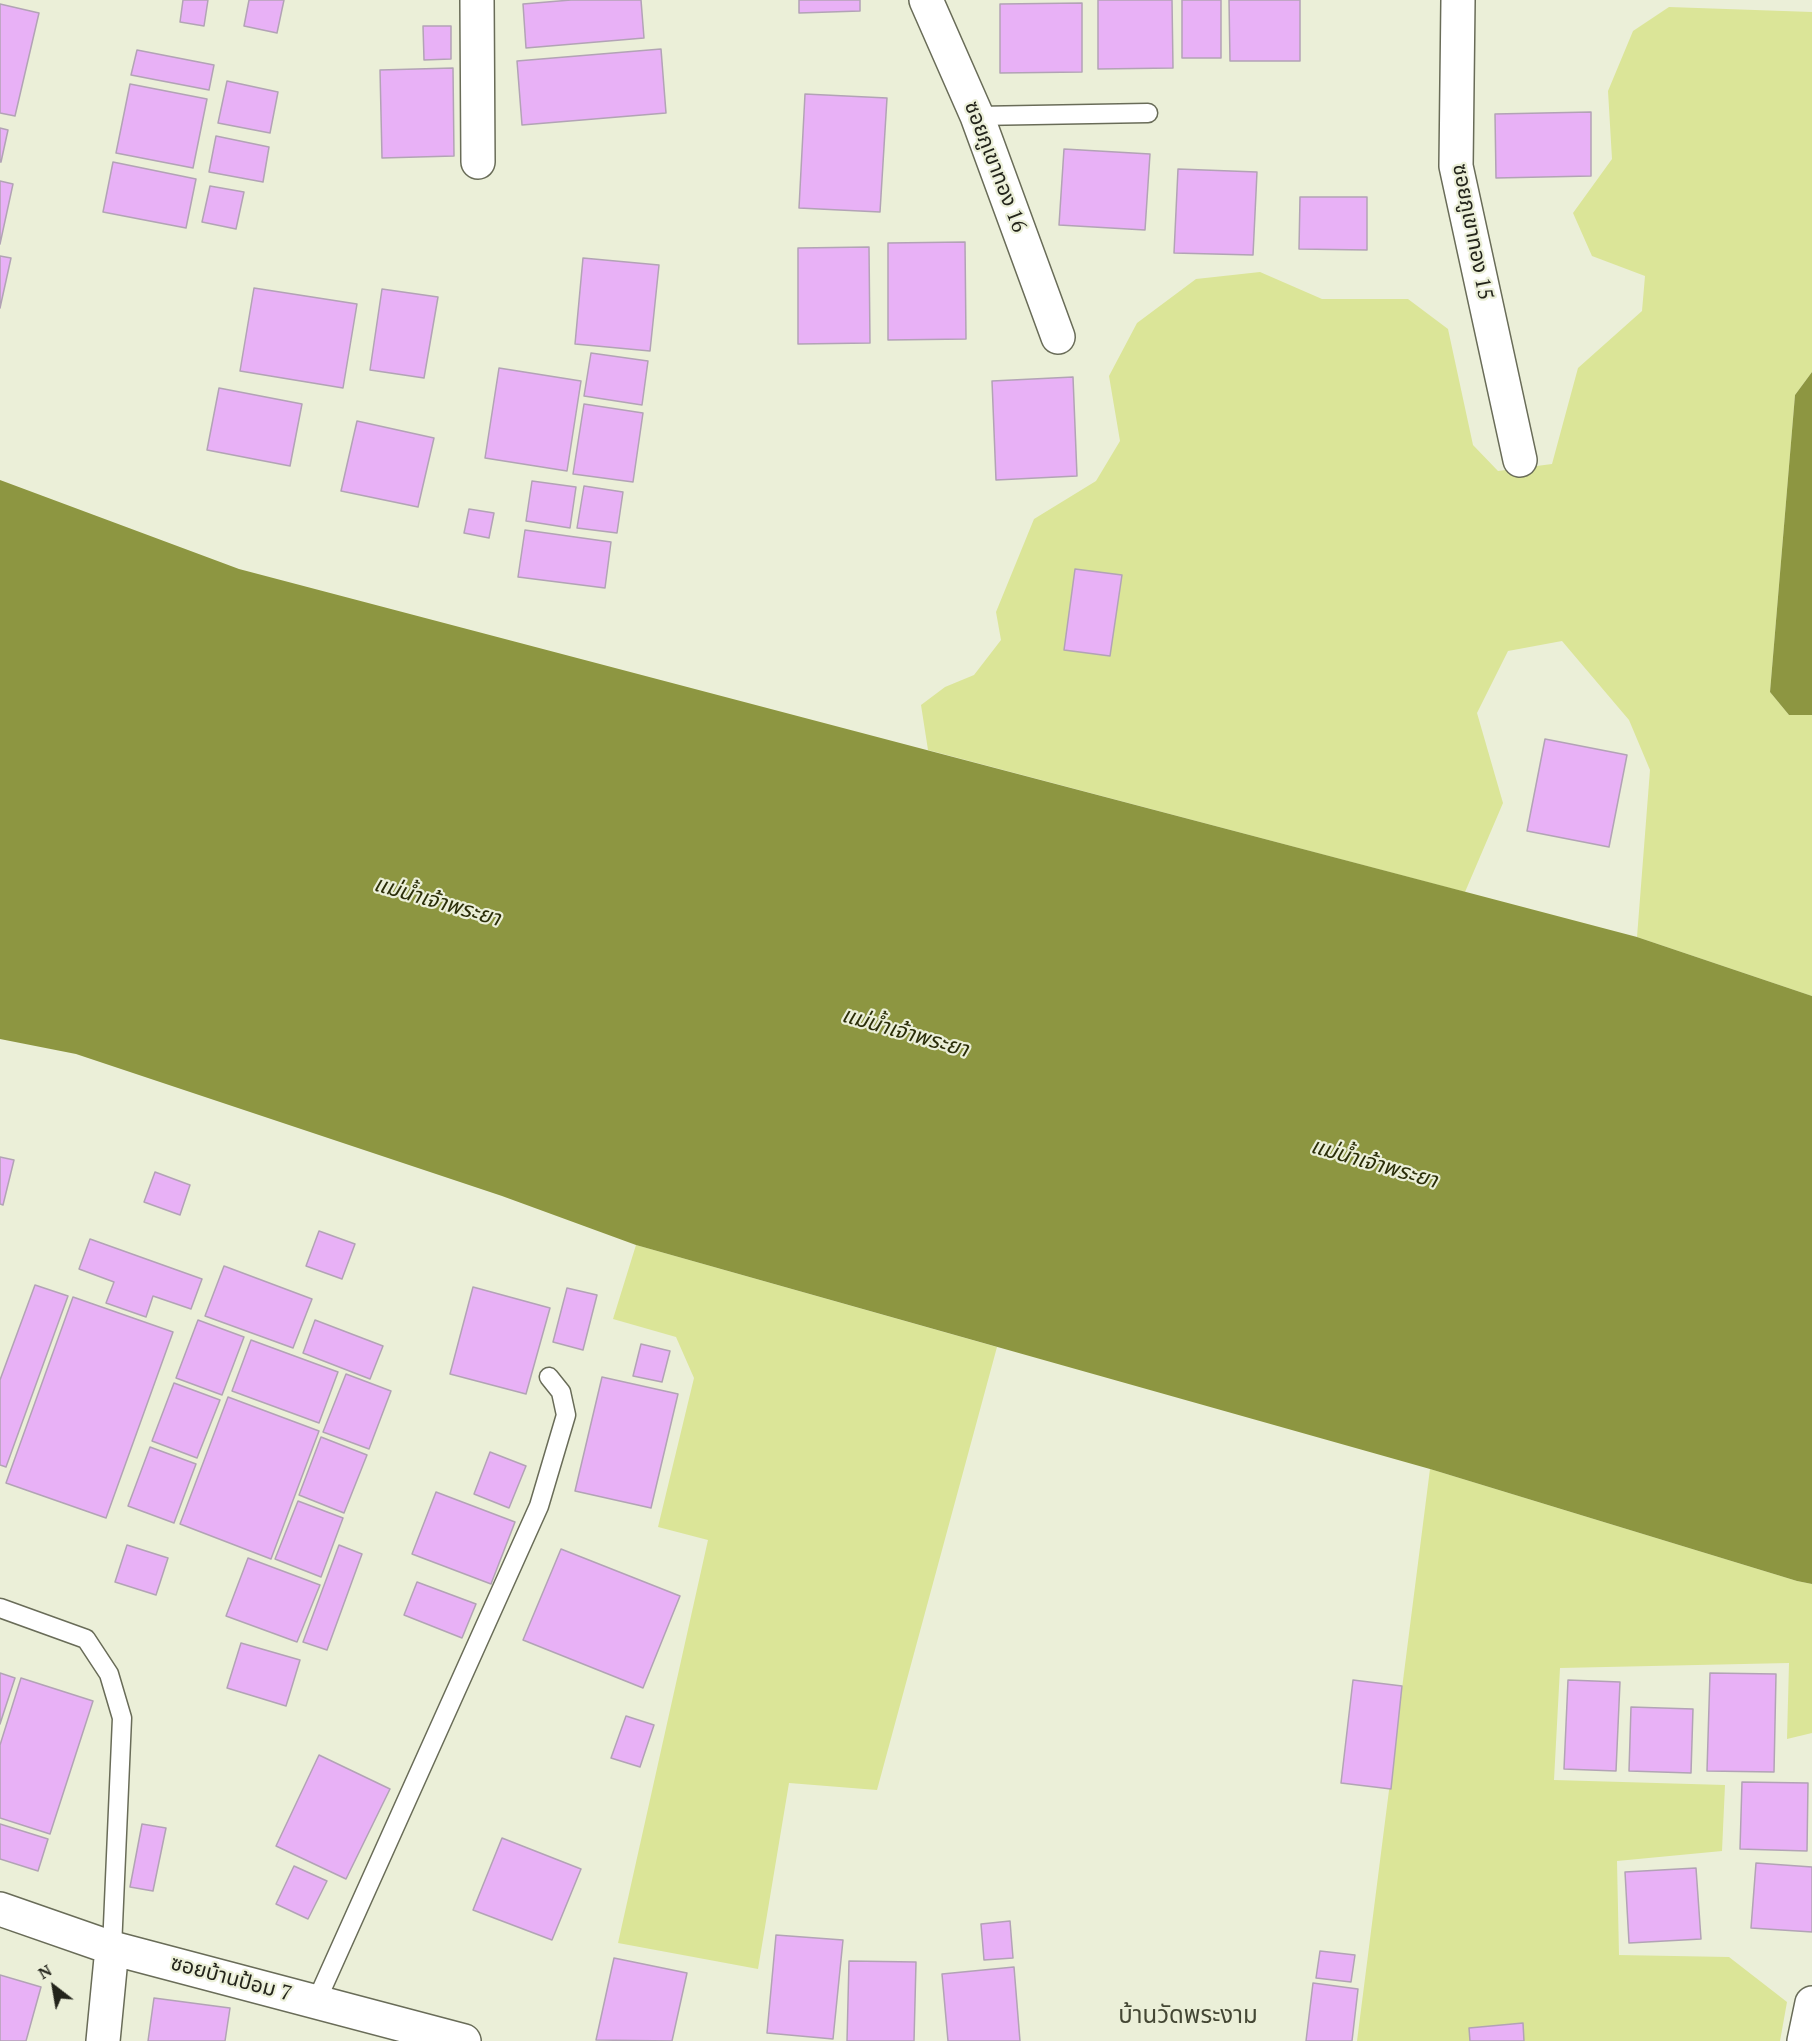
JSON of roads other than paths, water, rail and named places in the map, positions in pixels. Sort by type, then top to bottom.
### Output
[{"type":"street","points":[[477,0],[478,162]]},
{"type":"street","name":"ซอยภูเขาทอง 16","points":[[926,0],[976,116],[1058,337]]},
{"type":"street","name":"ซอยภูเขาทอง 15","points":[[1458,0],[1456,166],[1520,460]]},
{"type":"street","name":"ซอยบ้านป้อม 7","points":[[0,1909],[112,1948],[464,2041]]},
{"type":"street","points":[[103,2041],[112,1948]]},
{"type":"street","points":[[1804,2041],[1812,2002]]},
{"type":"lane","points":[[976,116],[1148,113]]},
{"type":"lane","points":[[316,2002],[539,1506],[566,1415],[561,1392],[549,1377]]},
{"type":"lane","points":[[0,1608],[86,1639],[109,1674],[122,1718],[112,1948]]},
{"type":"water","points":[[1812,372],[1812,715],[1789,715],[1770,692],[1795,395]]},
{"type":"water","name":"แม่น้ำเจ้าพระยา","points":[[0,480],[239,569],[1637,937],[1812,996],[1812,1584],[1430,1469],[636,1245],[502,1196],[76,1054],[0,1039]]},
{"type":"district","name":"บ้านวัดพระงาม","points":[[1188,2016]]}]
